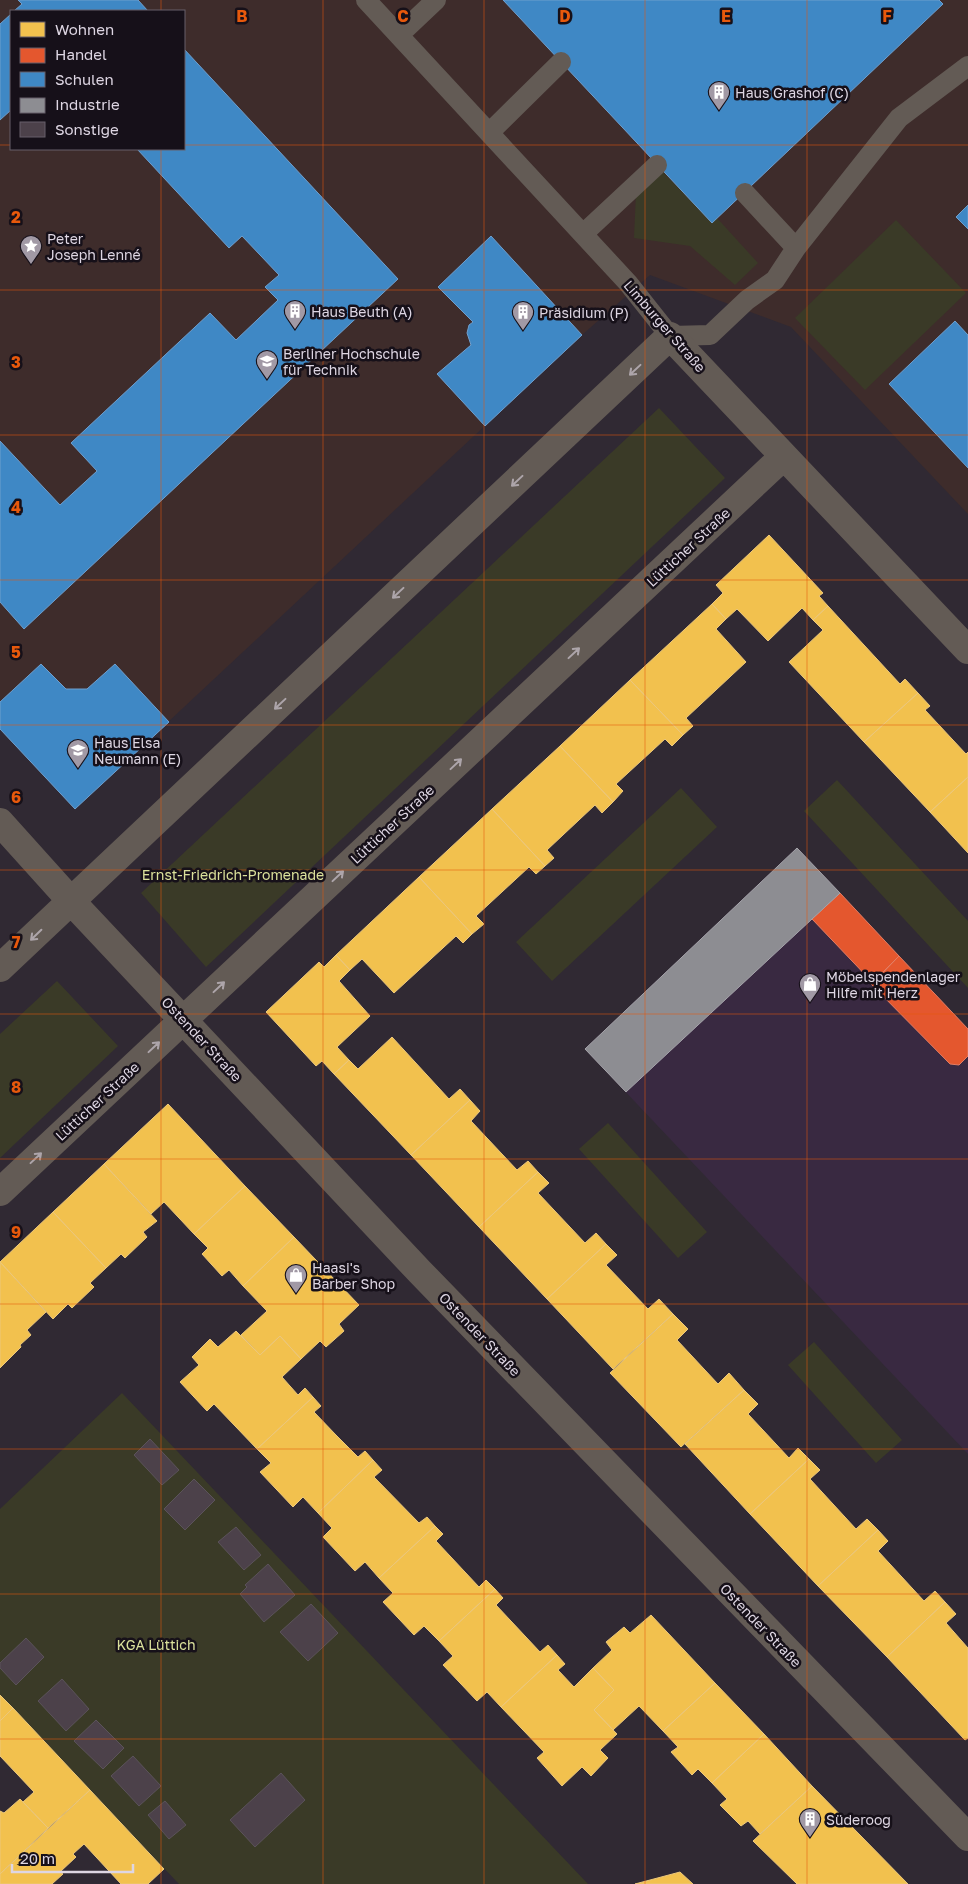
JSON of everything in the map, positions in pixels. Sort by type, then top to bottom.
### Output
[{"type":"street","name":"Limburger Straße","points":[[670,336],[968,650]]},
{"type":"street","points":[[0,968],[670,336]]},
{"type":"street","name":"Lütticher Straße","points":[[0,1192],[784,456]]},
{"type":"street","name":"Ostender Straße","points":[[0,822],[71,901],[598,1458],[968,1838]]},
{"type":"lane","name":"Limburger Straße","points":[[366,0],[628,283],[670,336]]},
{"type":"lane","points":[[399,36],[436,0]]},
{"type":"lane","points":[[489,133],[561,62]]},
{"type":"lane","points":[[670,336],[710,335],[747,300],[775,280],[796,248],[899,118],[968,66]]},
{"type":"lane","points":[[583,234],[658,165]]},
{"type":"lane","points":[[746,193],[796,248]]},
{"type":"shaded area","name":"Berliner Hochschule für Technik","points":[[0,0],[968,0],[968,514],[791,327],[650,275],[582,335],[75,809],[0,729]]},
{"type":"shaded area","points":[[797,848],[968,1029],[968,1454],[585,1049]]},
{"type":"green space","points":[[662,171],[712,223],[717,218],[758,263],[735,285],[690,246],[634,238],[636,194]]},
{"type":"green space","points":[[896,220],[966,293],[865,390],[795,318]]},
{"type":"green space","name":"Ernst-Friedrich-Promenade","points":[[659,408],[725,478],[206,967],[141,893]]},
{"type":"green space","points":[[837,780],[968,921],[968,988],[804,811]]},
{"type":"green space","points":[[681,788],[717,827],[552,981],[516,942]]},
{"type":"green space","points":[[57,981],[118,1046],[0,1158],[0,1034]]},
{"type":"green space","points":[[608,1123],[707,1232],[678,1258],[579,1149]]},
{"type":"green space","points":[[814,1342],[902,1440],[876,1463],[788,1365]]},
{"type":"green space","name":"KGA Lüttich","points":[[122,1393],[588,1884],[179,1884],[0,1695],[0,1509]]},
{"type":"building: Wohnen","points":[[769,535],[823,593],[819,596],[828,606],[813,620],[802,608],[768,641],[737,609],[726,619],[712,604],[723,593],[716,585]]},
{"type":"building: Wohnen","points":[[712,604],[726,619],[716,629],[746,662],[686,718],[693,726],[683,735],[630,680]]},
{"type":"building: Wohnen","points":[[828,606],[900,684],[905,679],[918,693],[864,742],[789,662],[823,630],[813,620]]},
{"type":"building: Wohnen","points":[[630,680],[683,735],[672,746],[665,739],[616,784],[623,791],[613,802],[560,746]]},
{"type":"building: Wohnen","points":[[918,693],[930,706],[925,710],[966,754],[968,752],[968,777],[930,812],[864,742]]},
{"type":"building: Wohnen","points":[[560,746],[613,802],[602,813],[595,805],[547,850],[554,858],[545,866],[492,809]]},
{"type":"building: Wohnen","points":[[968,777],[968,853],[930,812]]},
{"type":"building: Wohnen","points":[[492,809],[545,866],[536,874],[529,867],[476,916],[484,924],[472,934],[419,877]]},
{"type":"building: Wohnen","points":[[419,877],[472,934],[463,943],[456,936],[394,993],[362,959],[350,970],[336,955]]},
{"type":"building: Wohnen","points":[[336,955],[350,970],[339,981],[370,1016],[337,1047],[349,1060],[334,1074],[322,1061],[316,1066],[266,1012],[319,962],[324,967]]},
{"type":"building: Wohnen","points":[[392,1037],[449,1099],[460,1089],[470,1100],[411,1155],[334,1074],[349,1060],[358,1069]]},
{"type":"building: Wohnen","points":[[470,1100],[480,1111],[471,1121],[517,1170],[528,1161],[538,1172],[479,1227],[411,1155]]},
{"type":"building: Wohnen","points":[[168,1104],[245,1186],[194,1234],[164,1202],[151,1214],[104,1164]]},
{"type":"building: Wohnen","points":[[104,1164],[157,1221],[143,1232],[147,1237],[125,1258],[121,1254],[106,1268],[53,1212]]},
{"type":"building: Wohnen","points":[[538,1172],[549,1183],[538,1193],[585,1243],[596,1233],[606,1244],[547,1299],[479,1227]]},
{"type":"building: Wohnen","points":[[245,1186],[294,1237],[243,1286],[229,1270],[222,1276],[202,1254],[208,1248],[194,1234]]},
{"type":"building: Wohnen","points":[[53,1212],[106,1268],[90,1283],[94,1287],[72,1308],[68,1304],[53,1319],[0,1262]]},
{"type":"building: Wohnen","points":[[294,1237],[359,1305],[339,1324],[344,1331],[326,1347],[320,1341],[301,1359],[280,1336],[260,1355],[241,1335],[267,1311],[243,1286]]},
{"type":"building: Wohnen","points":[[606,1244],[617,1255],[606,1265],[648,1309],[659,1299],[673,1314],[613,1369],[547,1299]]},
{"type":"building: Wohnen","points":[[0,1262],[46,1312],[27,1330],[31,1335],[0,1368]]},
{"type":"building: Wohnen","points":[[673,1314],[688,1329],[677,1340],[718,1384],[729,1373],[744,1390],[681,1447],[610,1373]]},
{"type":"building: Wohnen","points":[[236,1331],[260,1355],[280,1336],[301,1359],[282,1377],[298,1395],[305,1388],[313,1397],[257,1449],[214,1404],[207,1411],[180,1382],[199,1365],[192,1357],[210,1339],[218,1347]]},
{"type":"building: Wohnen","points":[[744,1390],[758,1404],[748,1414],[789,1458],[798,1448],[809,1459],[750,1514],[685,1444]]},
{"type":"building: Wohnen","points":[[313,1397],[321,1406],[314,1412],[358,1457],[365,1451],[373,1460],[318,1513],[303,1497],[293,1507],[260,1472],[271,1463],[257,1449]]},
{"type":"building: Wohnen","points":[[809,1459],[820,1470],[810,1479],[856,1529],[867,1519],[878,1530],[818,1586],[750,1514]]},
{"type":"building: Wohnen","points":[[373,1460],[382,1470],[374,1477],[419,1523],[427,1517],[435,1526],[379,1578],[365,1562],[355,1571],[323,1537],[332,1528],[318,1513]]},
{"type":"building: Wohnen","points":[[435,1526],[443,1534],[436,1541],[479,1587],[486,1580],[495,1589],[439,1641],[424,1626],[414,1635],[383,1602],[393,1593],[379,1578]]},
{"type":"building: Wohnen","points":[[878,1530],[888,1541],[878,1551],[924,1601],[935,1591],[945,1602],[887,1657],[818,1586]]},
{"type":"building: Wohnen","points":[[495,1589],[503,1598],[496,1605],[540,1652],[548,1645],[557,1655],[501,1707],[487,1692],[477,1701],[443,1665],[453,1656],[439,1641]]},
{"type":"building: Wohnen","points":[[945,1602],[956,1614],[946,1623],[968,1648],[968,1738],[965,1740],[887,1657]]},
{"type":"building: Wohnen","points":[[651,1615],[715,1683],[663,1731],[639,1706],[613,1730],[594,1710],[614,1690],[593,1668],[612,1650],[606,1642],[624,1627],[630,1633]]},
{"type":"building: Wohnen","points":[[557,1655],[565,1664],[558,1670],[574,1687],[593,1668],[614,1690],[594,1710],[617,1734],[600,1750],[608,1758],[591,1776],[582,1767],[562,1786],[537,1758],[544,1752],[501,1707]]},
{"type":"building: Wohnen","points":[[715,1683],[764,1734],[712,1783],[698,1769],[692,1775],[671,1752],[678,1747],[663,1731]]},
{"type":"building: Wohnen","points":[[0,1695],[13,1708],[0,1721]]},
{"type":"building: Wohnen","points":[[13,1708],[90,1790],[48,1828],[23,1802],[34,1792],[0,1756],[0,1721]]},
{"type":"building: Wohnen","points":[[764,1734],[812,1786],[760,1834],[748,1821],[741,1826],[720,1805],[727,1799],[712,1783]]},
{"type":"building: Wohnen","name":"Süderoog","points":[[812,1786],[908,1884],[797,1884],[753,1841]]},
{"type":"building: Wohnen","points":[[90,1790],[164,1869],[148,1884],[121,1884],[84,1844],[73,1854],[76,1857],[60,1872],[63,1874],[52,1884],[0,1884],[0,1874]]},
{"type":"building: Wohnen","points":[[20,1799],[48,1828],[0,1874],[0,1811],[4,1813]]},
{"type":"building: Wohnen","points":[[680,1872],[693,1884],[635,1884]]},
{"type":"building: Handel","points":[[840,893],[899,956],[873,983],[812,919]]},
{"type":"building: Handel","points":[[899,956],[968,1029],[968,1056],[959,1065],[950,1064],[871,984]]},
{"type":"building: Schulen","points":[[18,0],[138,0],[147,10],[15,10],[22,4]]},
{"type":"building: Schulen","name":"Haus Grashof (C)","points":[[503,0],[939,0],[943,4],[712,223]]},
{"type":"building: Schulen","points":[[10,15],[10,111],[0,120],[0,24]]},
{"type":"building: Schulen","name":"Haus Beuth (A)","points":[[185,50],[398,279],[24,629],[0,602],[0,441],[60,505],[97,471],[71,443],[210,313],[236,340],[278,300],[265,287],[279,275],[242,236],[229,248],[138,150],[185,150]]},
{"type":"building: Schulen","points":[[968,205],[968,229],[956,217]]},
{"type":"building: Schulen","name":"Präsidium (P)","points":[[491,236],[582,335],[485,426],[437,374],[471,345],[467,333],[469,325],[473,322],[438,287]]},
{"type":"building: Schulen","points":[[955,321],[968,335],[968,468],[889,384]]},
{"type":"building: Schulen","name":"Haus Elsa Neumann (E)","points":[[41,664],[66,689],[87,689],[115,664],[169,722],[75,809],[0,729],[0,702]]},
{"type":"building: Industrie","points":[[797,848],[840,893],[626,1092],[585,1049]]},
{"type":"building: Sonstige","points":[[150,1439],[179,1470],[162,1485],[134,1455]]},
{"type":"building: Sonstige","points":[[194,1479],[215,1500],[185,1530],[164,1509]]},
{"type":"building: Sonstige","points":[[236,1527],[261,1555],[244,1570],[218,1542]]},
{"type":"building: Sonstige","points":[[268,1564],[295,1595],[264,1622],[240,1594],[247,1587],[245,1585]]},
{"type":"building: Sonstige","points":[[311,1604],[338,1633],[308,1661],[280,1632]]},
{"type":"building: Sonstige","points":[[26,1638],[44,1657],[16,1685],[0,1668],[0,1663]]},
{"type":"building: Sonstige","points":[[62,1679],[89,1709],[66,1731],[38,1701]]},
{"type":"building: Sonstige","points":[[96,1720],[124,1748],[103,1769],[74,1741]]},
{"type":"building: Sonstige","points":[[133,1756],[161,1786],[139,1806],[111,1776]]},
{"type":"building: Sonstige","points":[[281,1773],[305,1800],[255,1847],[230,1820]]},
{"type":"building: Sonstige","points":[[165,1801],[186,1825],[169,1839],[148,1815]]},
{"type":"place","name":"Haus Grashof (C)","points":[[719,111]]},
{"type":"place","name":"Peter Joseph Lenné","points":[[31,265]]},
{"type":"place","name":"Haus Beuth (A)","points":[[295,330]]},
{"type":"place","name":"Präsidium (P)","points":[[523,331]]},
{"type":"place","name":"Berliner Hochschule für Technik","points":[[267,380]]},
{"type":"place","name":"Haus Elsa Neumann (E)","points":[[78,769]]},
{"type":"place","name":"Möbelspendenlager Hilfe mit Herz","points":[[810,1003]]},
{"type":"place","name":"Haasi's Barber Shop","points":[[296,1294]]},
{"type":"place","name":"Süderoog","points":[[810,1838]]}]
